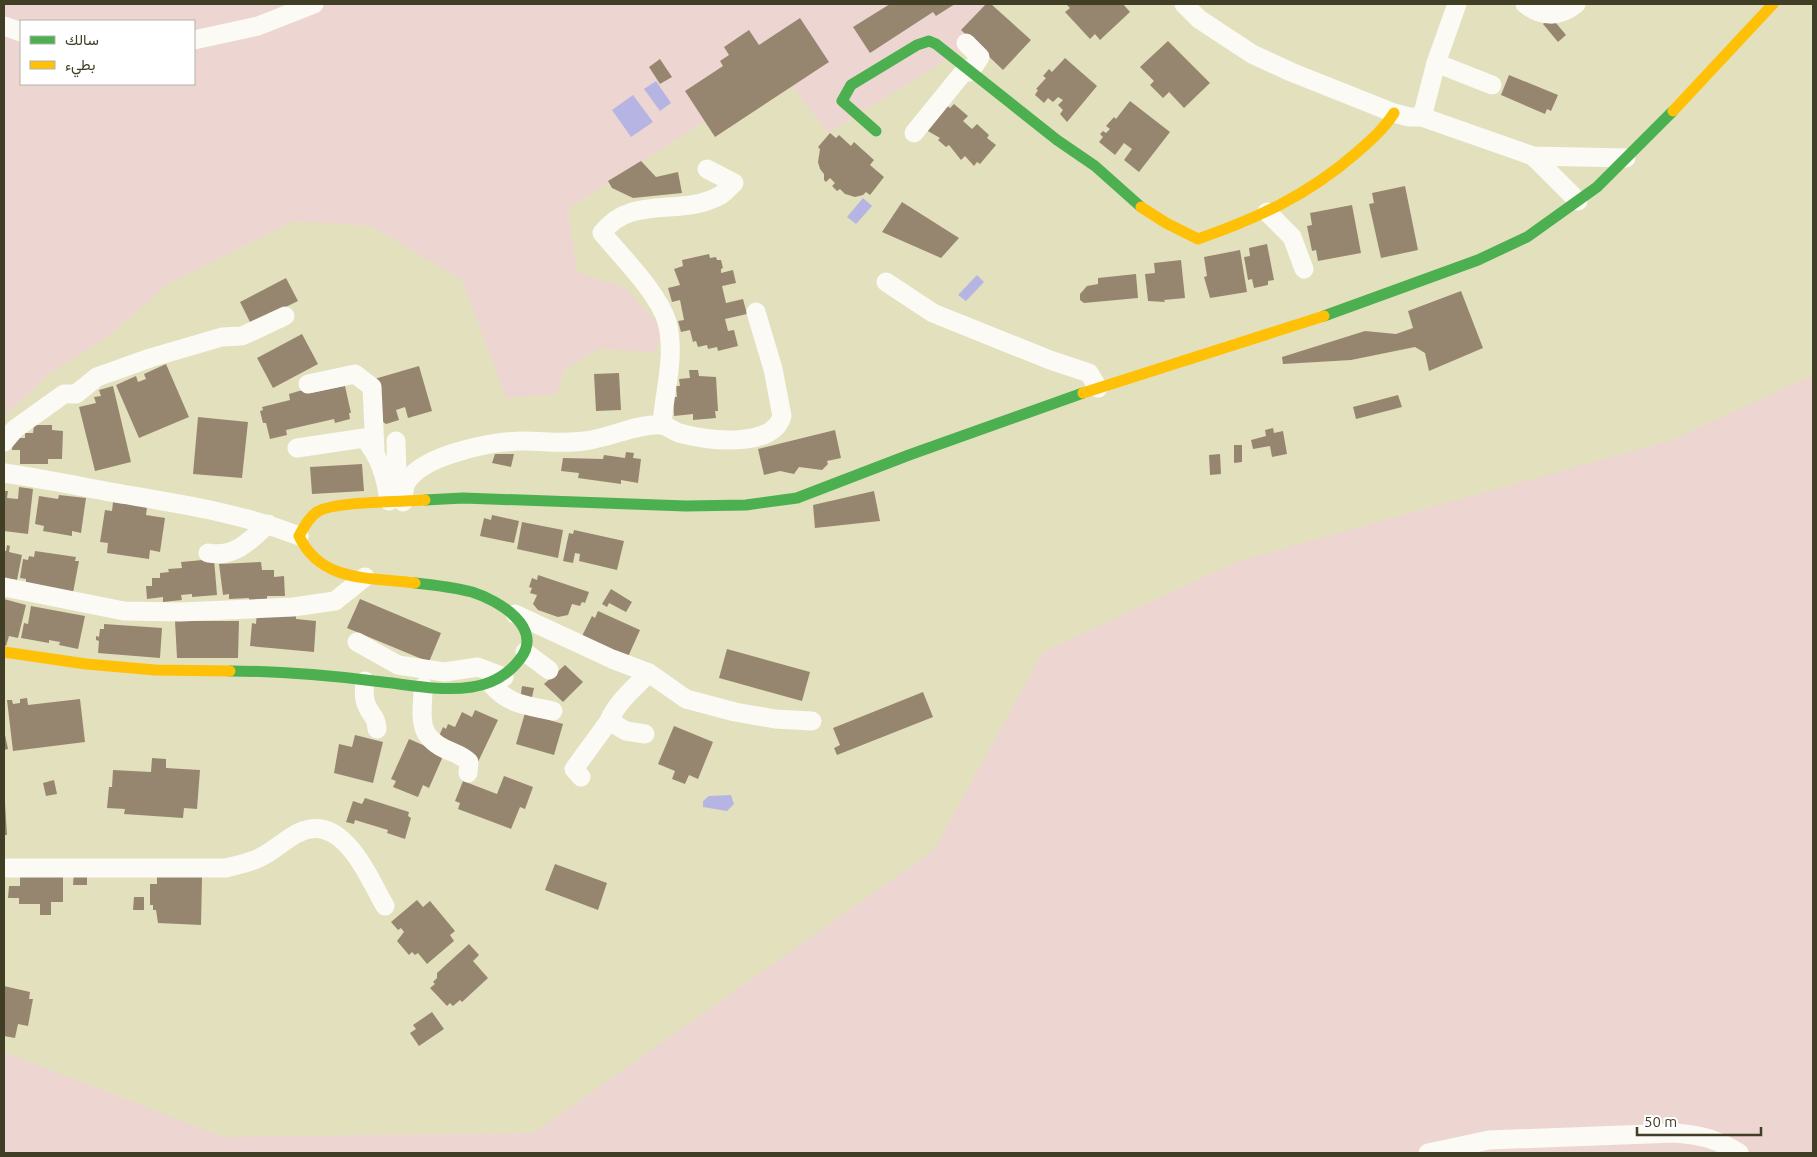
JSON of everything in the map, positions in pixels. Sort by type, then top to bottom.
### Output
[{"type":"street","points":[[195,40],[258,26],[314,4]]},
{"type":"street","points":[[1184,4],[1199,19],[1252,54],[1291,72],[1394,113],[1409,117],[1422,117],[1533,156],[1626,158]]},
{"type":"street","points":[[1422,117],[1436,63],[1457,4]]},
{"type":"street","points":[[1524,4],[1535,12],[1555,15],[1576,4]]},
{"type":"street","points":[[299,536],[306,523],[318,511],[336,506],[398,498],[463,498],[686,506],[746,505],[797,498],[908,455],[1098,388],[1343,310],[1478,260],[1526,237],[1578,201],[1597,187],[1698,87],[1774,4]]},
{"type":"street","points":[[4,26],[20,32]]},
{"type":"street","points":[[876,131],[842,101],[851,85],[917,44],[929,41],[936,44],[968,71],[1095,166],[1144,209],[1198,239],[1237,227],[1317,185],[1342,166],[1388,123],[1394,113]]},
{"type":"street","points":[[914,134],[980,58],[966,43]]},
{"type":"street","points":[[1436,63],[1492,85]]},
{"type":"street","points":[[1533,156],[1578,201]]},
{"type":"street","points":[[662,425],[663,402],[668,382],[667,322],[657,299],[602,233],[620,215],[632,210],[660,209],[707,201],[721,195],[734,183],[707,169]]},
{"type":"street","points":[[1267,212],[1292,237],[1304,268]]},
{"type":"street","points":[[886,282],[933,313],[1050,360],[1089,373],[1098,388]]},
{"type":"street","points":[[398,498],[407,480],[418,470],[456,453],[498,442],[547,449],[636,428],[662,425],[677,432],[704,438],[738,440],[765,434],[780,422],[781,405],[773,369],[756,312]]},
{"type":"street","points":[[4,442],[15,429],[64,394],[76,394],[97,378],[132,364],[222,337],[242,336],[285,316]]},
{"type":"street","points":[[308,384],[355,374],[372,387],[375,451]]},
{"type":"street","points":[[297,448],[364,438],[375,451],[386,478],[398,498]]},
{"type":"street","points":[[396,441],[398,498]]},
{"type":"street","points":[[4,473],[182,504],[268,524],[299,536],[306,553],[325,568],[340,574],[468,590],[612,659],[649,673],[686,700],[775,719],[812,721]]},
{"type":"street","points":[[208,553],[217,555],[234,552],[268,524]]},
{"type":"street","points":[[4,587],[124,611],[180,612],[293,607],[335,601],[365,577]]},
{"type":"street","points":[[4,652],[86,664],[155,670],[289,671],[423,687],[473,688],[497,680],[528,647],[527,633],[523,623],[503,608]]},
{"type":"street","points":[[357,642],[398,665],[444,672],[478,667],[497,680],[500,694],[521,706],[553,711]]},
{"type":"street","points":[[525,652],[549,670]]},
{"type":"street","points":[[581,777],[574,769],[625,698],[649,673]]},
{"type":"street","points":[[365,681],[364,693],[367,707],[376,718],[377,729]]},
{"type":"street","points":[[423,687],[421,723],[427,736],[437,745],[464,756],[469,762],[468,773]]},
{"type":"street","points":[[609,720],[626,731],[645,734]]},
{"type":"street","points":[[4,868],[226,868],[260,858],[299,832],[317,830],[337,834],[345,842],[365,867],[385,906]]},
{"type":"street","points":[[1428,1153],[1489,1140],[1675,1133],[1701,1135],[1715,1139],[1739,1153]]},
{"type":"shaded area","points":[[4,4],[985,4],[1000,27],[828,133],[781,72],[568,209],[577,272],[624,287],[665,331],[654,353],[599,348],[564,371],[557,394],[506,398],[462,280],[371,226],[293,221],[170,283],[103,340],[53,371],[4,417]]},
{"type":"shaded area","points":[[1813,375],[1813,1153],[4,1153],[4,1052],[224,1137],[534,1133],[934,850],[1043,652],[1238,561],[1669,441]]},
{"type":"water","points":[[656,81],[671,103],[660,111],[644,89]]},
{"type":"water","points":[[633,95],[653,122],[631,137],[612,110]]},
{"type":"water","points":[[863,198],[872,206],[856,224],[847,217]]},
{"type":"water","points":[[977,275],[984,282],[966,301],[958,295]]},
{"type":"water","points":[[731,795],[734,804],[727,811],[703,807],[703,801],[709,796]]},
{"type":"building","points":[[890,4],[955,4],[936,16],[933,12],[870,53],[853,27]]},
{"type":"building","points":[[986,4],[991,4],[1031,40],[1003,70],[961,30]]},
{"type":"building","points":[[1066,4],[1123,4],[1130,12],[1100,40],[1095,34],[1090,39],[1065,12],[1070,8]]},
{"type":"building","points":[[1551,17],[1566,35],[1558,42],[1543,24]]},
{"type":"building","points":[[800,18],[829,62],[715,137],[685,91],[723,66],[720,61],[729,55],[724,47],[749,30],[759,45]]},
{"type":"building","points":[[1168,41],[1210,83],[1184,108],[1169,92],[1163,98],[1150,85],[1154,81],[1140,67]]},
{"type":"building","points":[[1065,58],[1097,86],[1067,122],[1060,114],[1063,110],[1058,105],[1063,100],[1058,97],[1053,102],[1048,98],[1044,103],[1035,95],[1038,90],[1036,89],[1046,78],[1043,76],[1049,69],[1052,72]]},
{"type":"building","points":[[660,59],[672,77],[660,84],[649,67]]},
{"type":"building","points":[[1509,75],[1558,95],[1551,111],[1547,109],[1545,114],[1501,95]]},
{"type":"building","points":[[1130,101],[1170,132],[1139,172],[1124,160],[1132,149],[1124,143],[1115,155],[1099,142],[1103,137],[1100,134],[1103,131],[1106,133],[1110,129],[1106,126],[1114,117],[1116,119]]},
{"type":"building","points":[[942,102],[950,108],[954,104],[968,116],[963,121],[972,129],[977,124],[989,135],[987,138],[996,145],[980,164],[977,162],[974,166],[965,156],[961,160],[949,145],[946,147],[938,140],[940,138],[926,130]]},
{"type":"building","points":[[830,133],[836,138],[839,135],[851,146],[854,142],[874,160],[870,165],[884,177],[870,195],[866,192],[855,197],[845,194],[840,189],[837,191],[832,186],[835,183],[830,178],[826,182],[824,180],[824,174],[818,162],[820,149],[818,147]]},
{"type":"building","points":[[641,161],[656,177],[678,172],[682,193],[633,198],[612,188],[608,181]]},
{"type":"building","points":[[1405,186],[1418,250],[1381,258],[1369,204],[1374,203],[1372,193]]},
{"type":"building","points":[[902,202],[959,238],[941,258],[882,232]]},
{"type":"building","points":[[1352,205],[1361,253],[1318,261],[1316,250],[1312,251],[1307,226],[1312,225],[1310,213]]},
{"type":"building","points":[[1267,244],[1274,280],[1268,281],[1268,285],[1254,288],[1252,279],[1248,280],[1244,257],[1250,256],[1249,248]]},
{"type":"building","points":[[1240,250],[1247,292],[1210,298],[1204,277],[1207,276],[1204,257]]},
{"type":"building","points":[[709,254],[710,258],[716,257],[717,260],[721,260],[723,268],[721,273],[733,270],[736,283],[722,286],[726,303],[743,299],[747,314],[725,319],[728,331],[734,330],[738,346],[718,351],[717,347],[708,349],[707,345],[698,347],[696,341],[693,342],[690,330],[681,332],[678,321],[684,320],[680,300],[672,302],[668,288],[680,285],[674,269],[683,266],[682,260]]},
{"type":"building","points":[[1181,260],[1185,298],[1164,300],[1165,302],[1148,301],[1145,274],[1155,273],[1154,263]]},
{"type":"building","points":[[1136,274],[1138,298],[1084,303],[1080,300],[1080,294],[1087,286],[1098,284],[1098,278]]},
{"type":"building","points":[[286,278],[298,301],[251,324],[240,302]]},
{"type":"building","points":[[1461,291],[1483,348],[1429,371],[1425,353],[1415,347],[1351,360],[1283,364],[1282,357],[1365,331],[1396,334],[1413,328],[1408,311]]},
{"type":"building","points":[[302,334],[318,364],[273,388],[257,358]]},
{"type":"building","points":[[166,364],[189,417],[139,438],[116,385],[136,376],[138,382],[146,379],[144,374]]},
{"type":"building","points":[[419,366],[432,411],[408,418],[405,407],[396,410],[399,420],[386,424],[383,422],[382,409],[371,380]]},
{"type":"building","points":[[689,370],[698,370],[699,376],[716,377],[718,411],[715,411],[716,418],[693,420],[693,414],[674,416],[673,397],[677,397],[676,386],[680,386],[679,379],[690,378]]},
{"type":"building","points":[[619,373],[621,410],[596,411],[594,374]]},
{"type":"building","points":[[113,386],[131,462],[95,471],[79,407],[96,403],[94,397],[101,396],[99,390]]},
{"type":"building","points":[[345,386],[351,413],[349,413],[350,419],[335,423],[334,419],[286,430],[287,435],[270,439],[266,423],[263,423],[260,411],[263,410],[262,407],[290,400],[289,394],[299,391],[310,389],[311,393]]},
{"type":"building","points":[[1398,395],[1402,407],[1356,419],[1353,407]]},
{"type":"building","points":[[198,417],[248,422],[242,478],[193,474]]},
{"type":"building","points":[[34,425],[52,425],[52,430],[63,431],[62,459],[48,459],[48,464],[20,464],[20,450],[12,450],[13,438],[25,438],[25,433],[33,433]]},
{"type":"building","points":[[1273,428],[1274,433],[1283,431],[1287,454],[1272,457],[1270,446],[1253,449],[1251,440],[1266,436],[1265,430]]},
{"type":"building","points":[[835,430],[841,458],[827,461],[828,464],[822,470],[799,467],[794,474],[780,471],[764,475],[758,449]]},
{"type":"building","points":[[1234,445],[1242,445],[1242,462],[1234,463]]},
{"type":"building","points":[[626,452],[634,453],[633,458],[641,459],[638,483],[621,480],[621,484],[578,478],[579,473],[561,471],[563,458],[603,459],[604,455],[625,458]]},
{"type":"building","points":[[495,454],[514,454],[511,467],[492,463]]},
{"type":"building","points":[[1220,454],[1221,474],[1210,475],[1209,455]]},
{"type":"building","points":[[362,464],[364,491],[312,494],[310,467]]},
{"type":"building","points":[[19,487],[33,489],[28,534],[4,531],[4,491],[8,491],[7,498],[18,499]]},
{"type":"building","points":[[874,491],[880,521],[815,528],[813,505]]},
{"type":"building","points":[[59,495],[86,498],[81,533],[72,531],[72,536],[43,531],[44,526],[35,524],[39,496],[58,499]]},
{"type":"building","points":[[113,502],[147,507],[146,515],[165,518],[160,552],[150,550],[149,559],[107,553],[108,543],[100,542],[105,510],[112,511]]},
{"type":"building","points":[[492,515],[519,521],[514,543],[480,536],[484,518],[491,520]]},
{"type":"building","points":[[522,522],[563,530],[558,558],[517,549]]},
{"type":"building","points":[[574,530],[624,541],[617,570],[579,561],[580,554],[575,553],[573,563],[563,561],[569,533],[573,534]]},
{"type":"building","points":[[7,545],[10,546],[9,552],[22,555],[17,580],[4,578],[4,551],[6,551]]},
{"type":"building","points":[[35,551],[76,557],[75,561],[79,561],[73,593],[26,584],[26,579],[20,578],[23,559],[28,560],[29,556],[34,557]]},
{"type":"building","points":[[214,559],[217,595],[192,597],[192,594],[181,595],[182,600],[163,602],[163,597],[147,599],[146,586],[152,586],[152,578],[160,578],[160,573],[169,572],[168,569],[182,568],[181,562]]},
{"type":"building","points":[[261,562],[262,570],[274,570],[274,577],[284,576],[285,596],[267,596],[267,600],[249,601],[249,598],[229,599],[229,594],[223,595],[219,564]]},
{"type":"building","points":[[538,575],[589,592],[585,603],[582,602],[580,606],[572,604],[568,615],[558,617],[538,610],[533,604],[537,595],[530,593],[532,588],[529,587],[532,578],[537,580]]},
{"type":"building","points":[[611,589],[632,602],[626,612],[609,603],[607,607],[602,604]]},
{"type":"building","points":[[4,599],[26,605],[18,638],[9,636],[6,646],[4,645]]},
{"type":"building","points":[[360,599],[441,633],[429,662],[347,628]]},
{"type":"building","points":[[31,606],[85,616],[78,649],[59,645],[60,642],[49,640],[49,643],[21,638],[24,623],[28,624]]},
{"type":"building","points":[[257,611],[296,614],[296,619],[316,621],[314,652],[250,646],[252,623],[256,624]]},
{"type":"building","points":[[598,611],[640,630],[627,659],[582,636],[592,616],[595,618]]},
{"type":"building","points":[[175,621],[239,621],[238,658],[177,658]]},
{"type":"building","points":[[104,624],[162,628],[160,658],[98,653],[99,641],[96,640],[96,636],[99,637],[100,629],[104,629]]},
{"type":"building","points":[[727,649],[810,672],[802,701],[719,678]]},
{"type":"building","points":[[565,665],[583,682],[563,702],[544,684]]},
{"type":"building","points":[[522,686],[534,688],[531,702],[520,701]]},
{"type":"building","points":[[923,692],[933,717],[837,755],[834,748],[840,745],[833,728]]},
{"type":"building","points":[[27,698],[28,705],[80,699],[85,742],[13,751],[7,700],[12,700],[13,704],[20,703],[20,699]]},
{"type":"building","points":[[475,710],[498,720],[478,762],[439,736],[443,727],[446,729],[448,724],[455,727],[462,712],[472,717]]},
{"type":"building","points":[[525,713],[563,724],[554,755],[516,744]]},
{"type":"building","points":[[674,726],[713,742],[698,779],[689,775],[685,784],[672,779],[675,771],[658,764]]},
{"type":"building","points":[[4,730],[8,749],[4,750]]},
{"type":"building","points":[[355,735],[383,742],[373,783],[334,773],[339,744],[352,747]]},
{"type":"building","points":[[409,739],[444,754],[429,788],[423,785],[418,797],[393,787],[396,781],[391,779]]},
{"type":"building","points":[[152,758],[166,759],[166,768],[200,770],[197,809],[184,808],[183,818],[124,814],[125,809],[107,808],[109,787],[112,787],[113,770],[151,772]]},
{"type":"building","points":[[504,776],[533,787],[525,809],[520,807],[511,829],[458,809],[460,803],[455,801],[463,781],[497,794]]},
{"type":"building","points":[[54,780],[57,794],[46,796],[43,783]]},
{"type":"building","points":[[365,798],[409,812],[408,816],[411,818],[405,839],[387,833],[388,830],[355,820],[354,824],[346,822],[353,801],[362,804]]},
{"type":"building","points":[[5,803],[7,835],[4,835]]},
{"type":"building","points":[[555,864],[607,883],[598,910],[545,890]]},
{"type":"building","points":[[74,872],[87,872],[87,885],[73,885]]},
{"type":"building","points":[[20,873],[63,876],[63,902],[51,902],[51,915],[40,915],[40,904],[19,904],[19,898],[8,898],[9,886],[20,886]]},
{"type":"building","points":[[157,876],[202,877],[201,925],[158,923],[156,910],[153,910],[153,905],[150,905],[150,884],[157,884]]},
{"type":"building","points":[[134,897],[144,897],[144,910],[133,910]]},
{"type":"building","points":[[417,900],[423,907],[430,901],[455,931],[450,935],[454,941],[427,964],[418,953],[415,955],[412,952],[409,955],[397,941],[404,932],[401,928],[398,930],[391,922]]},
{"type":"building","points":[[469,944],[479,955],[473,961],[488,978],[462,1002],[460,1000],[453,1006],[450,1003],[447,1006],[430,988],[435,984],[433,982],[437,978],[437,973]]},
{"type":"building","points":[[4,986],[30,992],[29,999],[33,999],[28,1026],[18,1024],[15,1038],[4,1036]]},
{"type":"building","points":[[432,1012],[444,1029],[419,1046],[410,1033],[416,1029],[413,1025]]},
{"type":"traffic: fast","points":[[876,131],[842,101],[851,85],[917,45],[929,41],[936,44],[1057,140],[1095,166],[1141,207]]},
{"type":"traffic: fast","points":[[1324,316],[1478,260],[1527,237],[1597,187],[1673,111]]},
{"type":"traffic: fast","points":[[425,500],[463,498],[686,506],[746,505],[797,498],[909,455],[1083,393]]},
{"type":"traffic: fast","points":[[230,671],[302,674],[448,689],[479,686],[493,681],[510,670],[520,659],[526,648],[527,637],[523,626],[515,617],[494,601],[472,592],[451,587],[415,583]]},
{"type":"traffic: slow","points":[[1673,111],[1773,4]]},
{"type":"traffic: slow","points":[[1141,207],[1166,223],[1198,239],[1261,214],[1319,182],[1371,140],[1394,113]]},
{"type":"traffic: slow","points":[[1083,393],[1324,316]]},
{"type":"traffic: slow","points":[[415,583],[364,578],[334,570],[320,562],[308,551],[299,536],[312,517],[317,512],[326,508],[353,504],[425,500]]},
{"type":"traffic: slow","points":[[4,652],[86,664],[155,670],[230,671]]}]
